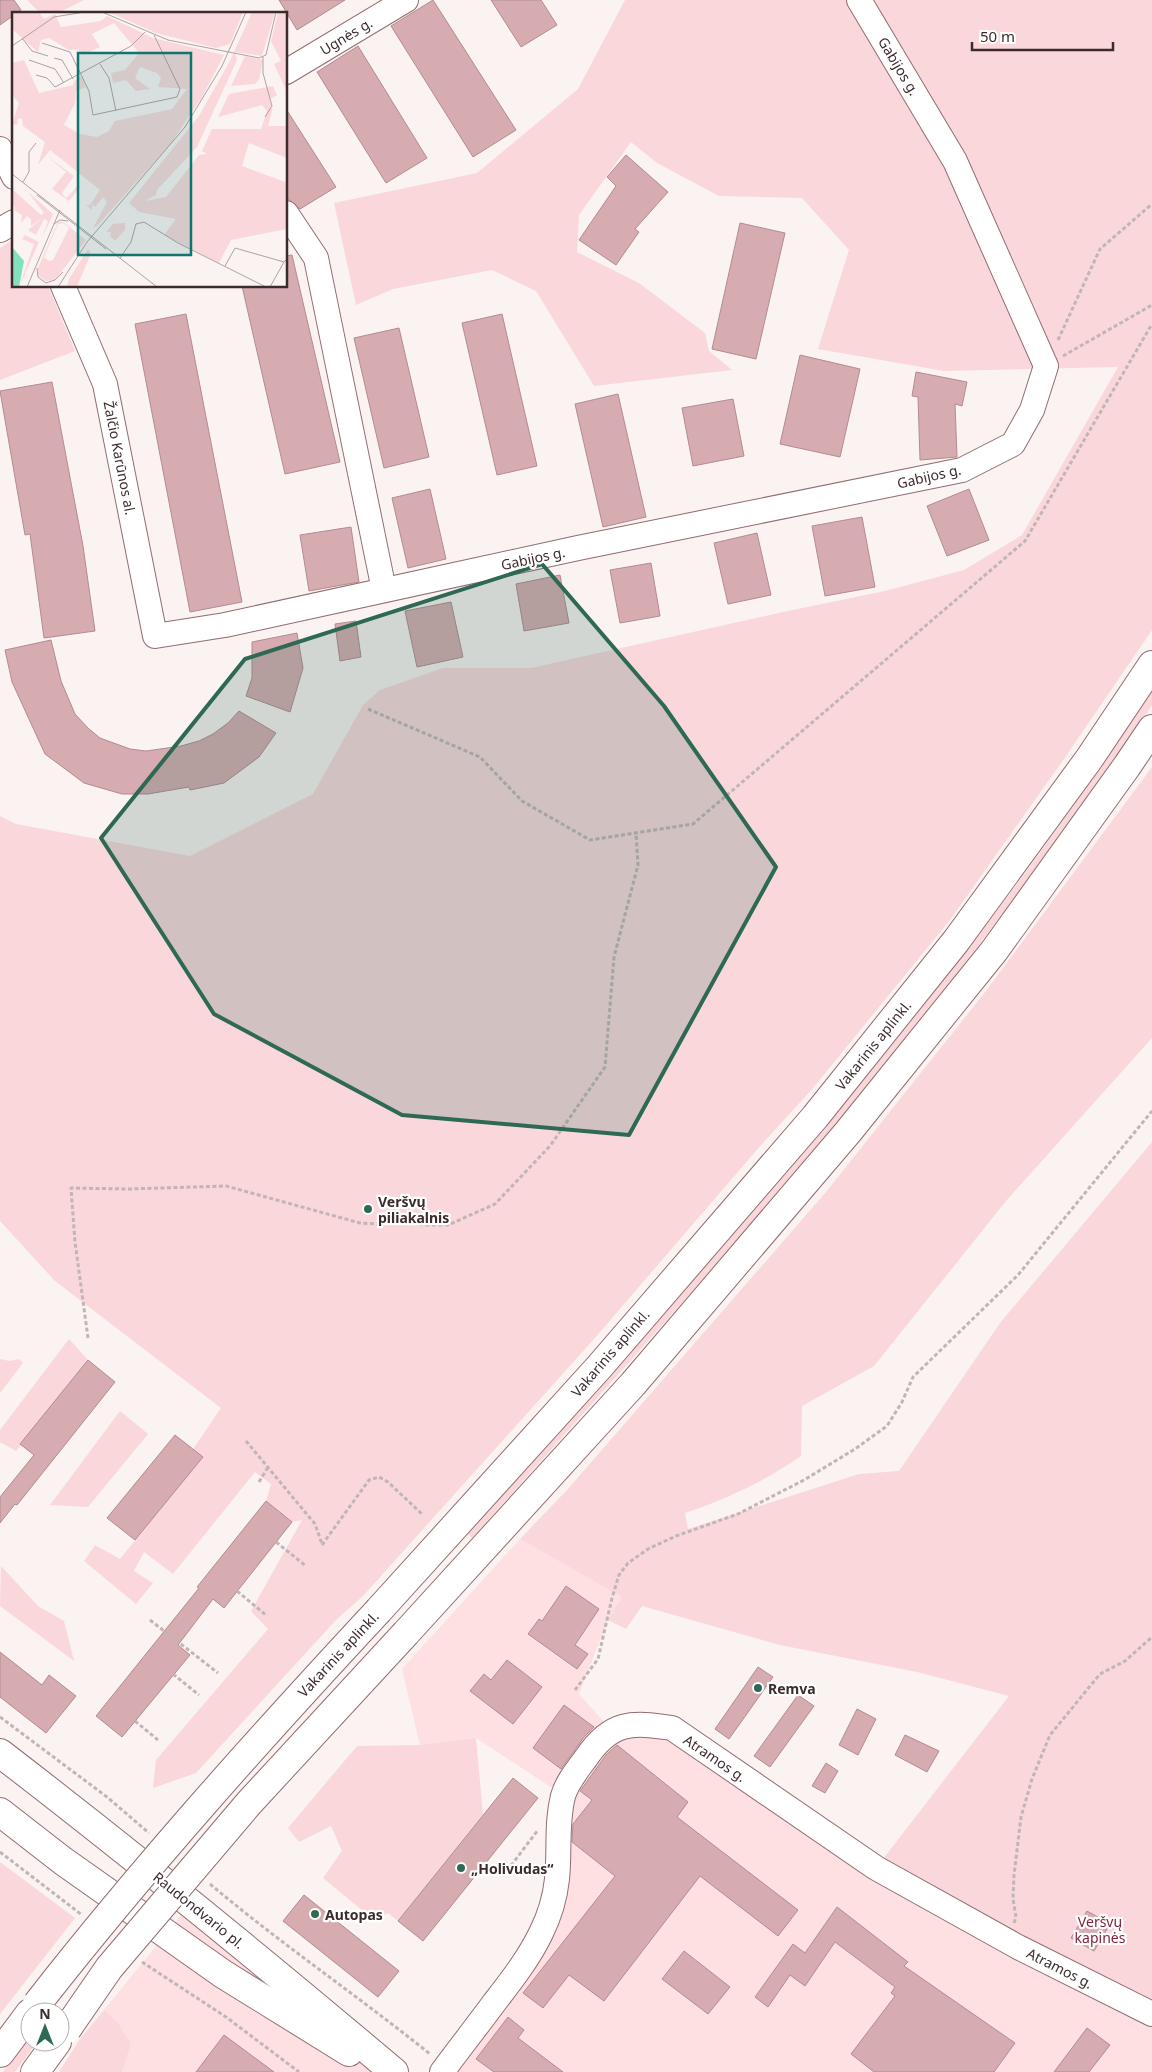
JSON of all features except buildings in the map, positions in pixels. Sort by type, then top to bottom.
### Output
[{"type":"main road","name":"Vakarinis aplinkl.","points":[[39,2002],[90,1937],[278,1719],[600,1366],[815,1117],[956,942],[1089,759],[1152,665]]},
{"type":"main road","points":[[70,2023],[109,1968],[249,1802],[406,1633],[632,1384],[848,1132],[994,951],[1152,729]]},
{"type":"main road","name":"Raudondvario pl.","points":[[0,1753],[87,1819],[239,1941],[394,2072]]},
{"type":"main road","points":[[0,1812],[63,1861],[223,1974],[382,2072]]},
{"type":"main road","name":"Vakarinis aplinkl.","points":[[0,2053],[20,2027]]},
{"type":"main road","points":[[35,2072],[49,2052]]},
{"type":"street","name":"Ugnės g.","points":[[288,71],[406,0]]},
{"type":"street","name":"Gabijos g.","points":[[155,636],[225,625],[578,548],[962,470],[1013,444],[1032,410],[1046,366],[955,161],[859,0]]},
{"type":"street","points":[[0,149],[12,173]]},
{"type":"street","points":[[288,216],[316,258],[384,590]]},
{"type":"street","points":[[0,230],[12,223]]},
{"type":"street","name":"Žalčio Karūnos al.","points":[[64,288],[105,384],[155,636]]},
{"type":"street","name":"Atramos g.","points":[[444,2070],[517,1973],[540,1934],[552,1904],[557,1880],[557,1828],[564,1795],[569,1784],[600,1740],[612,1730],[646,1724],[672,1728],[876,1868],[1008,1941],[1152,2014]]},
{"type":"path","points":[[1046,366],[1100,249],[1152,204]]},
{"type":"path","points":[[1046,366],[1152,305]]},
{"type":"path","points":[[368,709],[480,757],[522,802],[590,840],[693,824],[1025,541],[1152,324]]},
{"type":"path","points":[[88,1338],[75,1242],[71,1188],[128,1190],[226,1186],[360,1223],[379,1224],[399,1216],[424,1225],[448,1225],[495,1204],[550,1146],[605,1067],[614,957],[638,865],[636,833]]},
{"type":"path","points":[[575,1690],[598,1659],[604,1628],[619,1575],[628,1563],[648,1549],[676,1536],[738,1514],[804,1480],[856,1449],[888,1426],[902,1402],[913,1377],[1018,1275],[1152,1111]]},
{"type":"path","points":[[246,1441],[315,1524],[322,1545],[369,1480],[379,1477],[388,1482],[423,1515]]},
{"type":"path","points":[[259,1482],[268,1467]]},
{"type":"path","points":[[276,1542],[306,1566]]},
{"type":"path","points":[[237,1591],[268,1616]]},
{"type":"path","points":[[150,1620],[218,1673]]},
{"type":"path","points":[[1008,1941],[1016,1917],[1013,1899],[1022,1817],[1032,1779],[1050,1735],[1100,1674],[1125,1661],[1152,1637]]},
{"type":"path","points":[[173,1674],[199,1694]]},
{"type":"path","points":[[0,1717],[107,1797],[151,1834]]},
{"type":"path","points":[[135,1721],[158,1740]]},
{"type":"path","points":[[503,1876],[541,1825]]},
{"type":"path","points":[[0,1852],[84,1917]]},
{"type":"path","points":[[203,1878],[255,1922],[390,2022],[444,2070]]},
{"type":"path","points":[[137,1958],[226,2017],[299,2072]]},
{"type":"highlighted area","points":[[542,564],[664,706],[776,867],[629,1135],[402,1115],[214,1014],[101,838],[245,659]]},
{"type":"shaded area","points":[[520,1539],[623,1597],[608,1620],[579,1694],[611,1730],[646,1724],[876,1868],[1152,2014],[1152,2072],[442,2072],[540,1934],[563,1795],[476,1738],[420,1745],[402,1669]]},
{"type":"shaded area","points":[[191,1903],[394,2072],[122,2072],[131,2044],[119,2024],[104,2010]]},
{"type":"green space","points":[[27,0],[84,0],[60,12],[39,12]]},
{"type":"green space","points":[[625,0],[1152,0],[1152,630],[950,920],[813,1088],[761,1145],[594,1339],[363,1596],[336,1620],[196,1773],[153,1788],[156,1760],[268,1629],[251,1611],[302,1520],[292,1522],[266,1501],[271,1484],[255,1472],[173,1574],[144,1552],[134,1571],[153,1583],[136,1604],[84,1561],[95,1545],[120,1559],[202,1457],[193,1449],[221,1408],[55,1281],[0,1221],[0,816],[16,824],[190,856],[313,794],[363,705],[380,690],[443,668],[531,668],[885,591],[964,570],[1022,535],[1118,367],[944,371],[818,349],[849,250],[802,198],[719,196],[657,163],[631,142],[579,215],[577,252],[639,283],[705,333],[709,351],[732,370],[594,386],[536,291],[492,270],[393,289],[356,305],[334,203],[477,173],[578,89]]},
{"type":"green space","points":[[12,240],[12,288],[49,288],[75,351],[0,380],[0,248]]},
{"type":"green space","points":[[1152,689],[1152,705],[1107,772],[1013,900],[906,1040],[740,1238],[472,1538],[465,1531],[675,1301],[876,1064],[1024,874],[1080,796]]},
{"type":"green space","name":"Veršvų kapinės","points":[[1152,767],[1152,1038],[1006,1201],[874,1366],[802,1406],[801,1456],[745,1489],[685,1513],[688,1529],[859,1474],[899,1471],[1000,1323],[1152,1142],[1152,2014],[876,1868],[1009,1696],[917,1672],[780,1645],[642,1606],[626,1629],[608,1620],[622,1597],[520,1539],[567,1490],[826,1192],[986,991]]},
{"type":"green space","points":[[69,1339],[88,1360],[16,1451],[0,1442],[0,1430]]},
{"type":"green space","points":[[0,1359],[10,1361],[19,1359],[23,1363],[0,1393]]},
{"type":"green space","points":[[120,1411],[148,1434],[88,1507],[50,1505]]},
{"type":"green space","points":[[1,1566],[38,1606],[64,1621],[74,1661],[0,1606]]},
{"type":"green space","points":[[476,1738],[483,1814],[398,1921],[388,1913],[374,1920],[323,1878],[342,1851],[331,1826],[299,1842],[288,1828],[357,1746],[420,1745]]},
{"type":"green space","points":[[0,1862],[75,1918],[0,2014]]},
{"type":"green space","points":[[104,2010],[119,2024],[131,2044],[122,2072],[59,2072],[80,2039]]},
{"type":"green space","points":[[20,2047],[20,2052],[30,2052],[15,2072],[3,2072]]},
{"type":"place","name":"Veršvų piliakalnis","points":[[368,1209]]},
{"type":"place","name":"Remva","points":[[758,1688]]},
{"type":"place","name":"„Holivudas“","points":[[461,1868]]},
{"type":"place","name":"Autopas","points":[[315,1914]]}]
